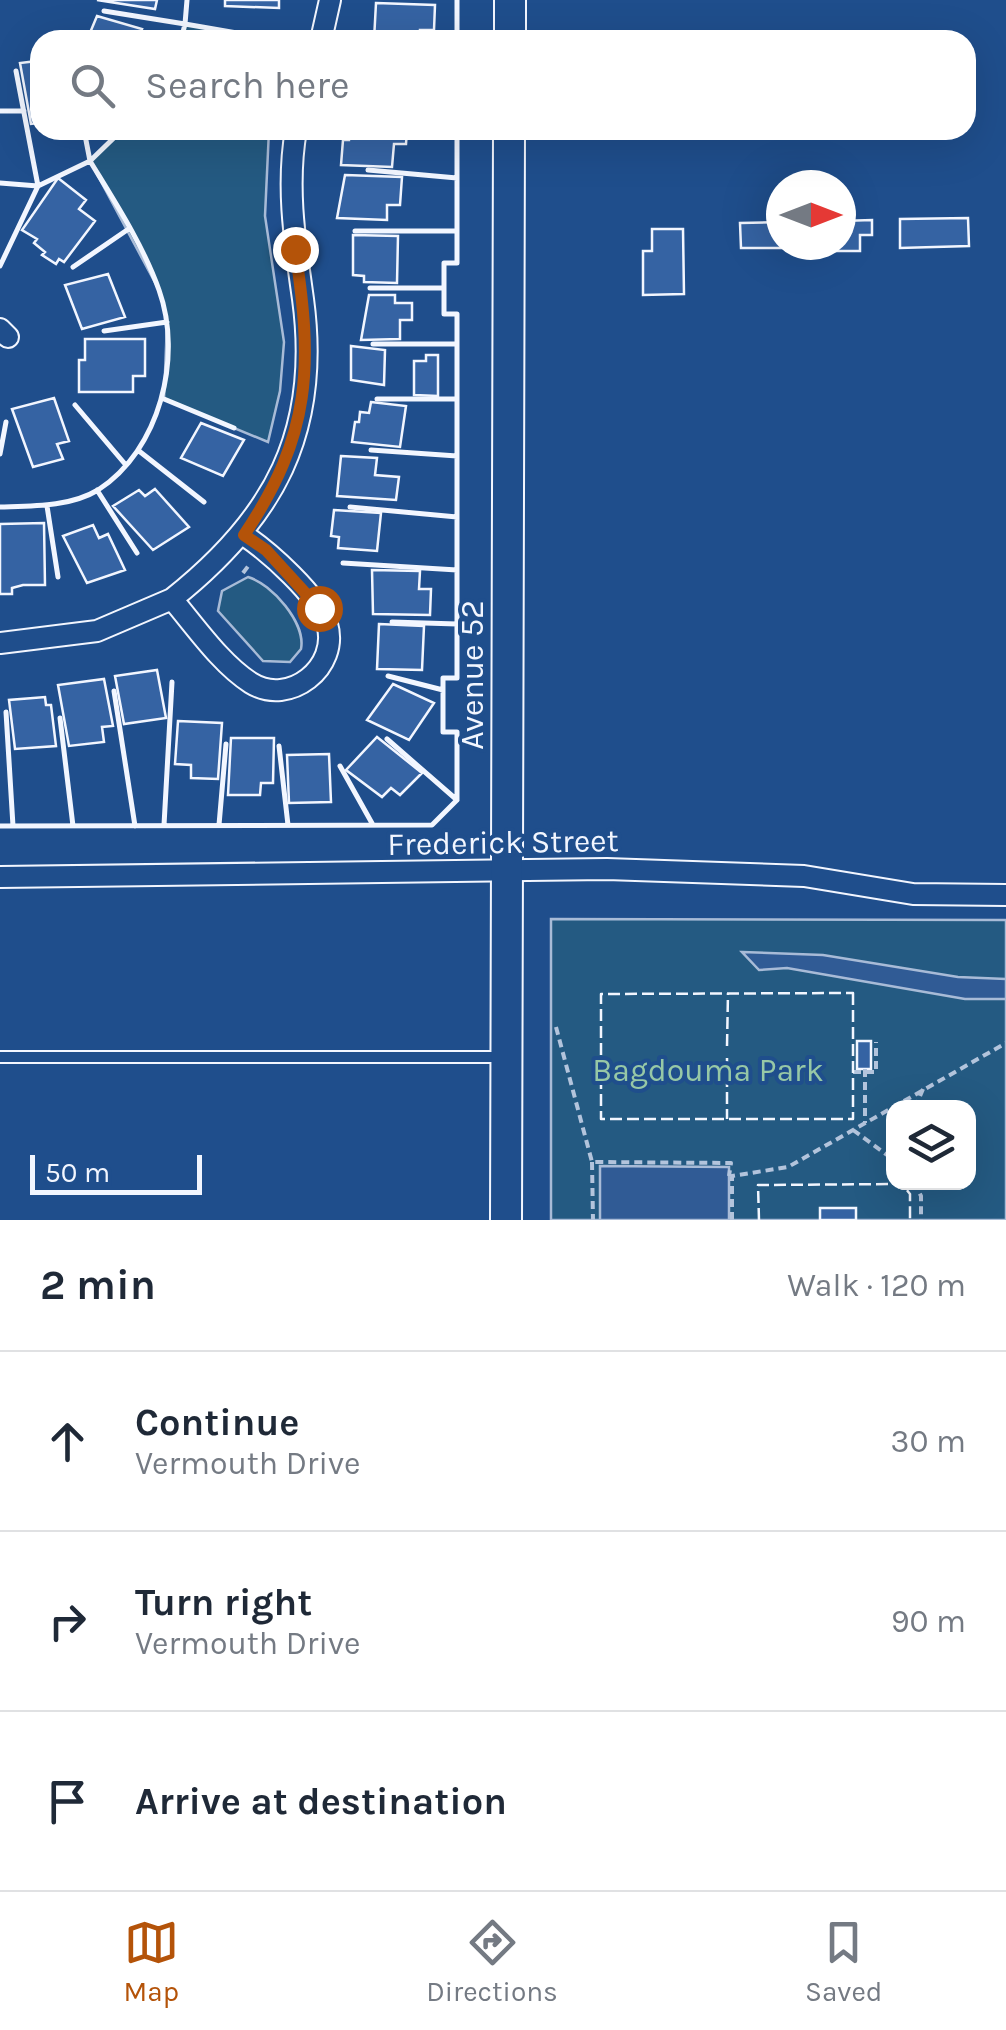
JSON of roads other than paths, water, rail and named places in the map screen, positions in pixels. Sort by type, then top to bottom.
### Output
[{"type":"main road","points":[[510,0],[510,30]]},
{"type":"main road","name":"Avenue 52","points":[[506,1220],[509,140]]},
{"type":"street","points":[[323,30],[330,0]]},
{"type":"street","points":[[0,643],[96,631],[172,599],[244,535],[287,457],[303,406],[308,353],[291,198],[295,140]]},
{"type":"street","points":[[172,599],[252,684],[273,691],[311,678],[329,644],[328,626],[319,608],[266,550],[244,535]]},
{"type":"street","name":"Frederick Street","points":[[0,877],[607,869],[804,876],[914,894],[1006,895]]},
{"type":"lane","points":[[0,1057],[506,1057]]},
{"type":"park label","name":"Bagdouma Park","points":[[708,1070]]}]
